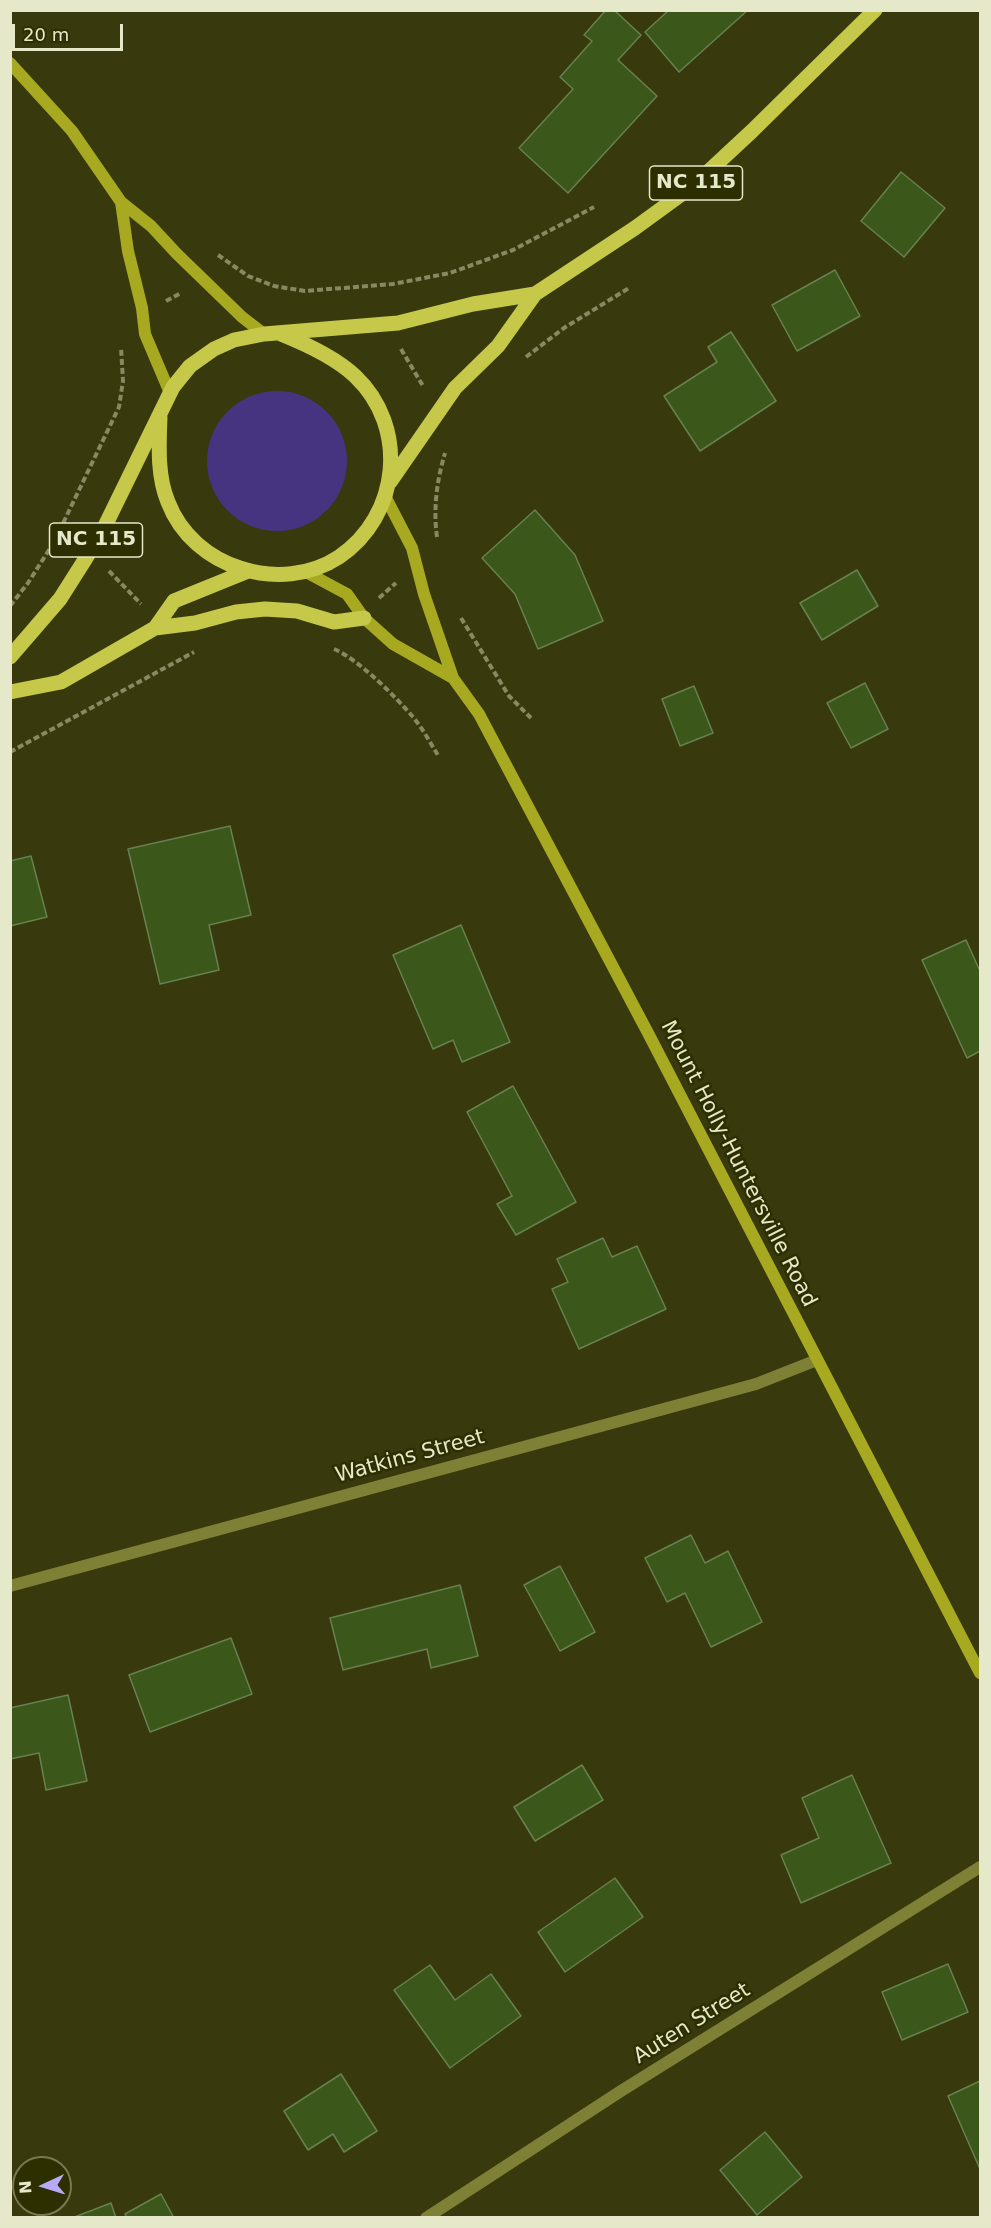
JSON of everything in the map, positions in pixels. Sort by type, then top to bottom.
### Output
[{"type":"main road","name":"NC 115","points":[[10,692],[61,682],[155,628],[174,601],[248,571],[304,572],[340,556],[361,538],[379,514],[388,489],[455,388],[498,346],[535,294],[635,228],[694,185],[875,10]]},
{"type":"main road","points":[[10,63],[72,131],[121,202],[151,226],[177,255],[242,317],[271,334],[307,345],[334,361],[355,376],[374,397],[384,420],[392,453],[388,489]]},
{"type":"main road","points":[[121,202],[128,251],[142,308],[145,334],[170,393]]},
{"type":"main road","name":"NC 115","points":[[10,657],[60,599],[86,558],[105,525],[170,393],[190,366],[214,349],[234,340],[271,334],[398,323],[473,304],[535,294]]},
{"type":"main road","points":[[160,410],[161,479],[168,503],[196,543],[219,561],[248,571]]},
{"type":"main road","name":"Mount Holly-Huntersville Road","points":[[388,489],[412,548],[423,594],[453,678],[479,714],[512,775],[981,1673]]},
{"type":"main road","name":"Mount Holly-Huntersville Road","points":[[304,572],[347,594],[364,618],[393,644],[453,678]]},
{"type":"main road","points":[[155,628],[195,624],[236,612],[265,609],[297,611],[334,622],[364,618]]},
{"type":"street","name":"Watkins Street","points":[[10,1586],[756,1384],[817,1360]]},
{"type":"street","name":"Auten Street","points":[[426,2217],[631,2085],[981,1867]]},
{"type":"path","points":[[142,308],[159,306],[189,288],[216,254],[248,276],[274,286],[304,291],[393,284],[450,273],[513,250],[594,207]]},
{"type":"path","points":[[393,284],[401,351],[429,396],[441,408]]},
{"type":"path","points":[[521,360],[564,328],[629,288]]},
{"type":"path","points":[[10,606],[28,583],[54,542],[119,407],[123,381],[120,342]]},
{"type":"path","points":[[438,546],[435,525],[437,479],[447,446]]},
{"type":"path","points":[[86,558],[110,571],[141,604],[174,662]]},
{"type":"path","points":[[456,609],[509,696],[531,718]]},
{"type":"path","points":[[10,752],[201,648]]},
{"type":"path","points":[[332,648],[373,676],[413,718],[439,757]]},
{"type":"shaded area","points":[[277,391],[304,396],[327,411],[342,434],[347,461],[342,488],[327,511],[304,526],[277,531],[250,526],[227,511],[212,488],[207,461],[212,434],[227,411],[250,396]]},
{"type":"building","points":[[606,10],[614,10],[641,35],[618,60],[657,96],[568,193],[519,148],[573,89],[560,77],[592,41],[584,35]]},
{"type":"building","points":[[669,10],[748,10],[679,72],[645,32]]},
{"type":"building","points":[[901,172],[945,208],[904,257],[861,221]]},
{"type":"building","points":[[835,270],[860,316],[797,351],[772,305]]},
{"type":"building","points":[[731,332],[776,401],[700,451],[664,396],[717,362],[708,347]]},
{"type":"building","points":[[535,510],[575,555],[603,621],[538,649],[515,594],[482,558]]},
{"type":"building","points":[[857,570],[878,606],[822,640],[800,603]]},
{"type":"building","points":[[865,683],[888,729],[851,748],[827,703]]},
{"type":"building","points":[[694,686],[713,733],[680,746],[662,699]]},
{"type":"building","points":[[230,826],[251,915],[209,925],[219,970],[160,984],[128,849]]},
{"type":"building","points":[[31,856],[47,917],[10,926],[10,861]]},
{"type":"building","points":[[461,925],[510,1042],[462,1062],[453,1040],[433,1049],[393,955]]},
{"type":"building","points":[[966,940],[980,968],[980,1051],[967,1058],[922,960]]},
{"type":"building","points":[[513,1086],[576,1202],[516,1235],[497,1204],[512,1196],[467,1112]]},
{"type":"building","points":[[603,1238],[612,1257],[637,1246],[666,1309],[579,1349],[552,1289],[568,1282],[557,1259]]},
{"type":"building","points":[[691,1535],[705,1563],[728,1551],[762,1622],[711,1647],[685,1593],[667,1602],[645,1558]]},
{"type":"building","points":[[560,1566],[595,1632],[560,1651],[524,1585]]},
{"type":"building","points":[[460,1585],[478,1656],[431,1668],[427,1649],[343,1670],[330,1618]]},
{"type":"building","points":[[231,1638],[252,1694],[150,1732],[129,1675]]},
{"type":"building","points":[[68,1695],[87,1781],[46,1790],[39,1753],[10,1759],[10,1708]]},
{"type":"building","points":[[582,1765],[603,1800],[535,1841],[514,1807]]},
{"type":"building","points":[[852,1775],[891,1863],[801,1903],[781,1855],[819,1838],[802,1798]]},
{"type":"building","points":[[615,1878],[643,1917],[565,1972],[538,1932]]},
{"type":"building","points":[[948,1964],[968,2012],[902,2040],[882,1992]]},
{"type":"building","points":[[430,1965],[455,2000],[491,1974],[521,2016],[450,2068],[394,1990]]},
{"type":"building","points":[[341,2074],[377,2131],[344,2152],[333,2134],[308,2150],[284,2111]]},
{"type":"building","points":[[980,2081],[980,2169],[948,2096]]},
{"type":"building","points":[[765,2132],[802,2177],[757,2215],[720,2170]]},
{"type":"building","points":[[161,2194],[174,2218],[127,2218],[125,2214]]},
{"type":"building","points":[[111,2203],[116,2218],[72,2218]]}]
